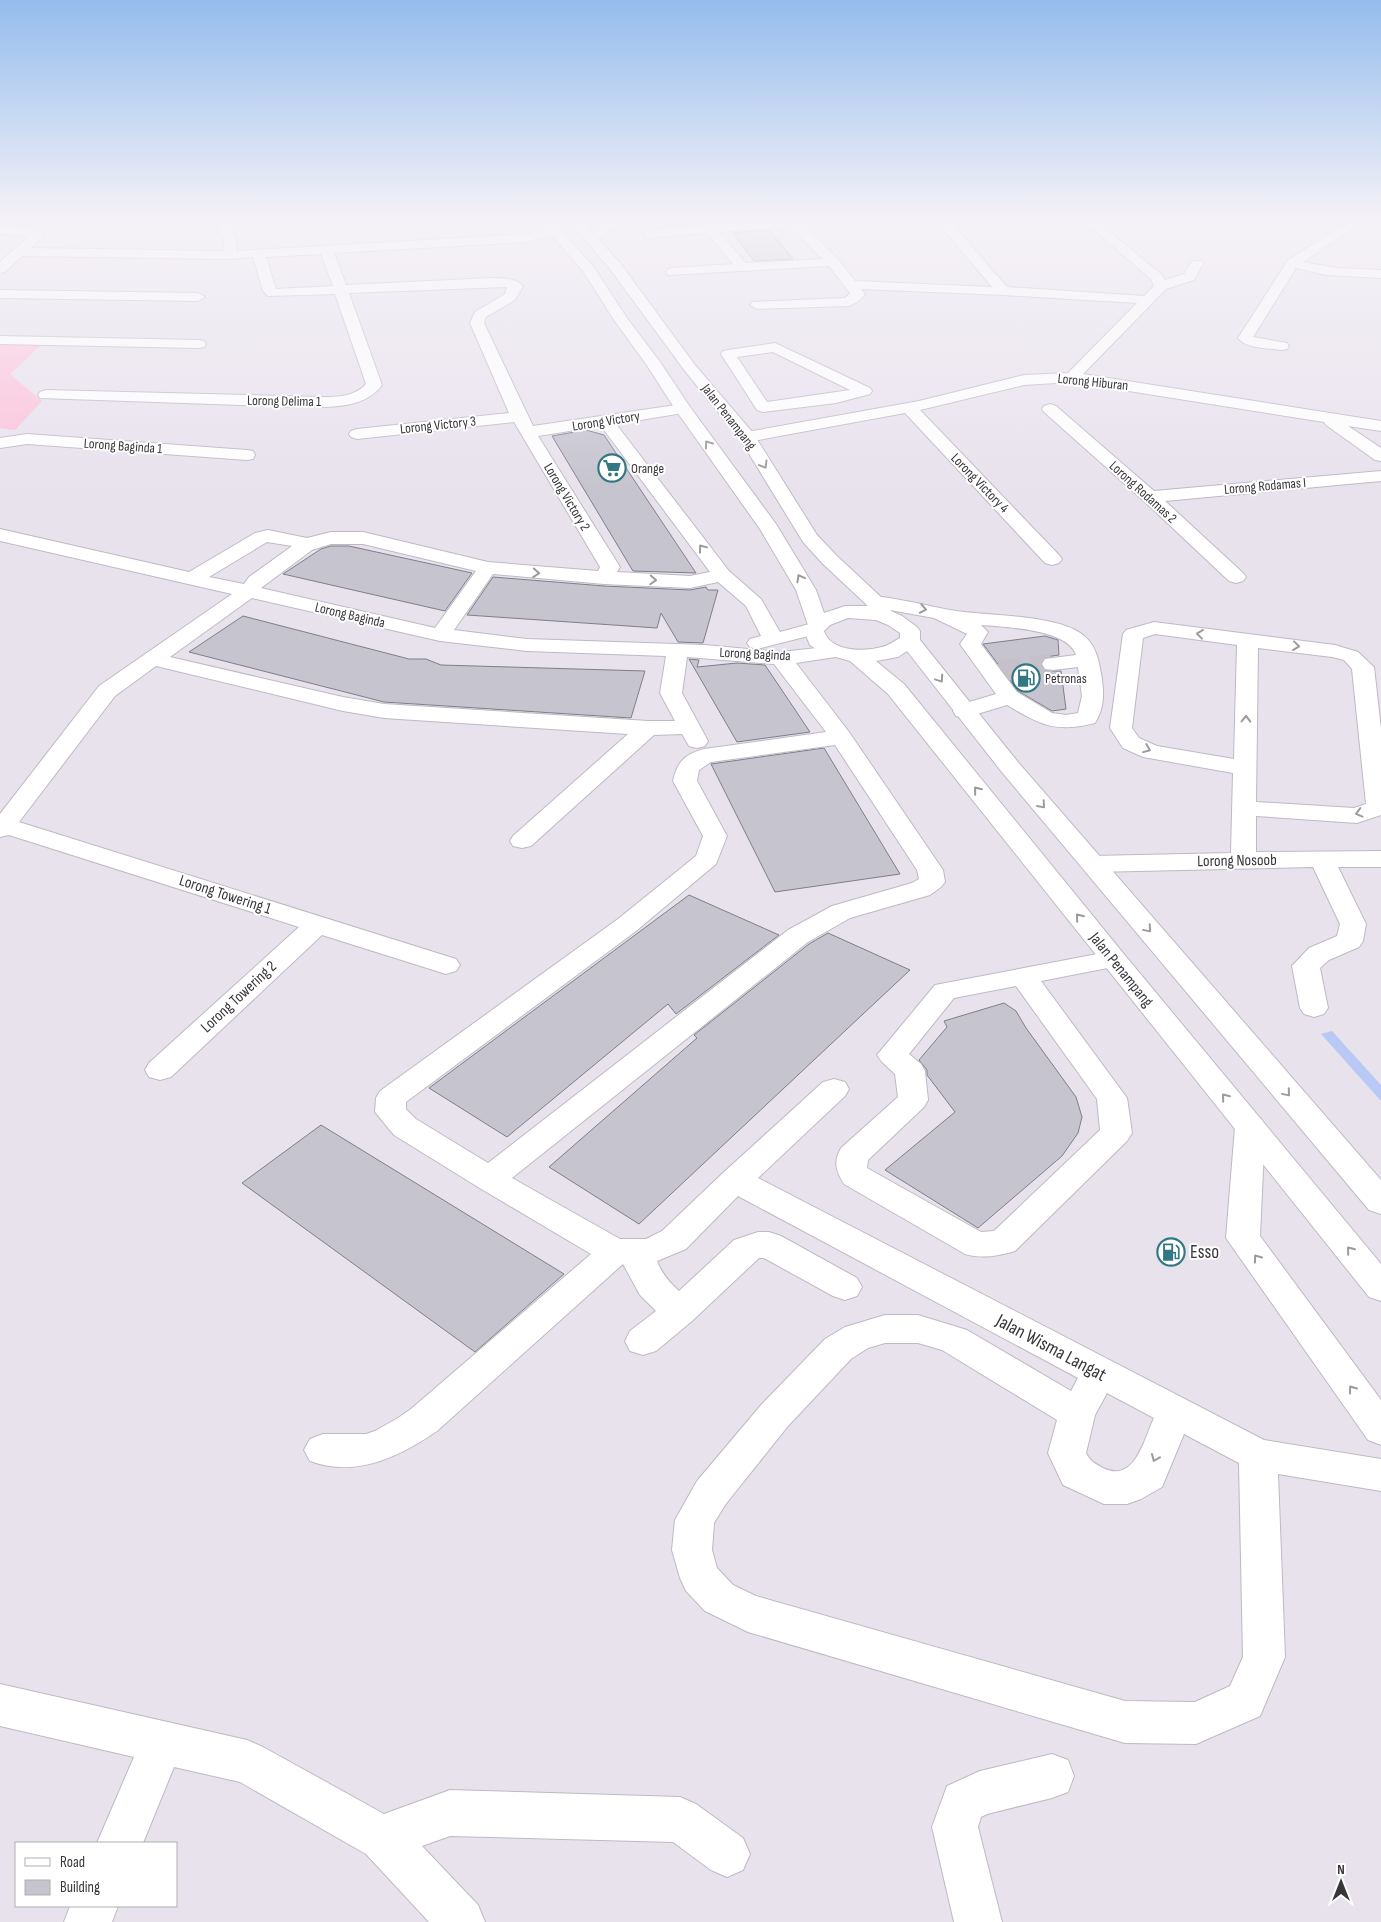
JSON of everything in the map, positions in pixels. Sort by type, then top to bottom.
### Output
[{"type":"street","name":"Lorong Delima 1","points":[[46,395],[303,402],[329,401],[364,395],[374,385],[346,309]]},
{"type":"street","name":"Lorong Victory 2","points":[[491,309],[480,315],[477,323],[519,417],[610,567],[604,578]]},
{"type":"street","name":"Jalan Penampang","points":[[614,309],[769,528],[789,560],[806,590],[815,626],[814,637],[818,642],[846,654],[896,690],[1381,1288]]},
{"type":"street","name":"Jalan Penampang","points":[[646,309],[679,353],[747,437],[810,538],[878,608]]},
{"type":"street","points":[[1072,377],[1139,309]]},
{"type":"street","points":[[1264,309],[1245,338],[1254,342],[1282,346]]},
{"type":"street","points":[[766,337],[869,388],[884,411]]},
{"type":"street","points":[[0,340],[199,344]]},
{"type":"street","points":[[775,347],[869,388],[836,398],[763,407],[728,354],[775,347]]},
{"type":"street","points":[[652,362],[662,356],[679,353]]},
{"type":"street","name":"Lorong Hiburan","points":[[747,437],[914,406],[1024,380],[1072,377],[1381,426]]},
{"type":"street","points":[[893,394],[914,406]]},
{"type":"street","name":"Lorong Victory 4","points":[[914,406],[1052,559]]},
{"type":"street","name":"Lorong Victory","points":[[529,432],[683,409]]},
{"type":"street","name":"Lorong Rodamas 2","points":[[1050,409],[1150,497],[1236,577]]},
{"type":"street","name":"Lorong Victory 3","points":[[357,434],[519,417]]},
{"type":"street","points":[[1326,418],[1381,456]]},
{"type":"street","points":[[489,1179],[798,936],[841,912],[921,889],[932,882],[930,870],[841,737],[777,649],[754,603],[722,575],[605,421]]},
{"type":"street","name":"Lorong Baginda 1","points":[[0,443],[27,439],[247,456]]},
{"type":"street","name":"Lorong Rodamas I","points":[[1150,497],[1381,476]]},
{"type":"street","name":"Lorong Baginda","points":[[0,535],[440,634],[528,645],[677,651],[777,649],[880,656],[899,650],[910,641]]},
{"type":"street","points":[[191,579],[262,537],[268,536],[309,544]]},
{"type":"street","points":[[2,828],[106,691],[249,591],[256,582],[309,544],[331,538],[363,538],[488,568],[604,578],[690,582],[722,575]]},
{"type":"street","points":[[440,634],[488,568]]},
{"type":"street","points":[[878,608],[910,630],[910,641],[933,668],[964,711],[1381,1202]]},
{"type":"street","name":"Lorong Baginda","points":[[777,649],[829,616],[845,612],[863,612],[878,608],[950,616]]},
{"type":"street","points":[[950,616],[1020,623],[1066,632],[1082,643],[1088,660],[1094,701],[1087,718],[1066,722],[1045,718],[1009,697],[995,672],[970,644],[978,632],[965,622],[950,616]]},
{"type":"street","points":[[1244,808],[1357,816],[1378,807],[1363,667],[1351,656],[1335,651],[1154,628],[1133,634],[1121,728],[1131,743],[1151,752],[1245,768]]},
{"type":"street","points":[[1243,860],[1248,640]]},
{"type":"street","points":[[677,651],[671,693],[704,756]]},
{"type":"street","points":[[153,659],[344,704],[384,711],[648,728],[689,726]]},
{"type":"street","points":[[1053,664],[1088,660]]},
{"type":"street","points":[[964,711],[1009,697]]},
{"type":"street","points":[[522,841],[648,728]]},
{"type":"street","points":[[680,1311],[660,1296],[626,1252],[489,1179],[405,1127],[390,1112],[391,1098],[628,926],[707,859],[715,836],[686,781],[688,767],[704,756],[841,737]]},
{"type":"street","name":"Lorong Towering 1","points":[[2,828],[446,965]]},
{"type":"street","name":"Lorong Nosoob","points":[[1092,864],[1381,859]]},
{"type":"street","points":[[1314,1008],[1306,966],[1319,954],[1349,941],[1353,924],[1322,860]]},
{"type":"street","name":"Lorong Towering 2","points":[[160,1070],[318,924]]},
{"type":"street","points":[[1023,976],[1112,1098],[1116,1133],[1003,1242],[977,1245],[855,1176],[851,1168],[852,1156],[914,1100],[910,1071],[892,1054],[945,991],[1023,976],[1113,959]]},
{"type":"street","points":[[323,1450],[345,1452],[372,1450],[400,1436],[424,1420],[626,1252],[650,1251],[674,1240],[735,1180],[834,1089]]},
{"type":"street","points":[[1250,1127],[1243,1238],[1381,1429]]},
{"type":"street","points":[[1351,1167],[1381,1196]]},
{"type":"street","name":"Jalan Wisma Langat","points":[[735,1180],[1174,1413],[1258,1455],[1381,1476]]},
{"type":"street","points":[[643,1341],[680,1311],[746,1249],[758,1245],[769,1245],[845,1288]]},
{"type":"street","points":[[1077,1413],[954,1340],[918,1329],[885,1329],[857,1338],[838,1349],[775,1415],[711,1493],[696,1520],[694,1530],[692,1550],[700,1578],[718,1598],[758,1615],[1125,1722],[1196,1723],[1245,1701],[1264,1657],[1258,1455]]},
{"type":"street","points":[[1100,1374],[1077,1413],[1067,1453],[1077,1474],[1104,1487],[1127,1487],[1148,1475],[1174,1413]]},
{"type":"street","points":[[0,1705],[246,1762],[382,1838],[460,1922]]},
{"type":"street","points":[[120,1842],[162,1742]]},
{"type":"street","points":[[978,1922],[956,1827],[963,1802],[980,1793],[1052,1776]]},
{"type":"street","points":[[382,1838],[450,1813],[680,1820],[727,1854]]},
{"type":"street","points":[[88,1922],[94,1907]]},
{"type":"shaded area","points":[[0,344],[41,345],[10,374],[42,401],[15,430],[0,428]]},
{"type":"water","points":[[1332,1031],[1381,1085],[1381,1101],[1321,1034]]},
{"type":"building","points":[[586,430],[604,435],[696,573],[633,571],[552,436]]},
{"type":"building","points":[[331,546],[349,546],[472,573],[445,611],[283,574],[321,549]]},
{"type":"building","points":[[493,577],[604,586],[690,590],[706,587],[708,590],[718,590],[703,643],[678,642],[661,613],[657,628],[467,615]]},
{"type":"building","points":[[243,616],[409,659],[426,659],[441,665],[645,671],[631,718],[384,702],[189,652]]},
{"type":"building","points":[[1045,636],[1058,640],[1059,655],[1045,657],[1040,665],[1045,671],[1061,671],[1066,709],[1052,711],[1018,691],[983,644]]},
{"type":"building","points":[[689,659],[699,660],[697,667],[737,663],[765,665],[810,732],[737,742]]},
{"type":"building","points":[[824,748],[900,874],[775,892],[711,764]]},
{"type":"building","points":[[689,895],[779,935],[676,1014],[668,1004],[507,1137],[429,1088]]},
{"type":"building","points":[[828,933],[910,970],[639,1224],[549,1167],[697,1038],[694,1035],[809,944]]},
{"type":"building","points":[[1004,1003],[1016,1011],[1026,1028],[1076,1097],[1082,1117],[1078,1133],[1062,1156],[978,1228],[885,1170],[955,1112],[927,1075],[927,1070],[919,1060],[947,1027],[944,1021]]},
{"type":"building","points":[[321,1125],[564,1274],[475,1352],[242,1183]]},
{"type":"tunnel","points":[[999,671],[1053,664]]},
{"type":"place","name":"Orange","points":[[612,468]]},
{"type":"place","name":"Petronas","points":[[1026,678]]},
{"type":"place","name":"Esso","points":[[1171,1252]]}]
